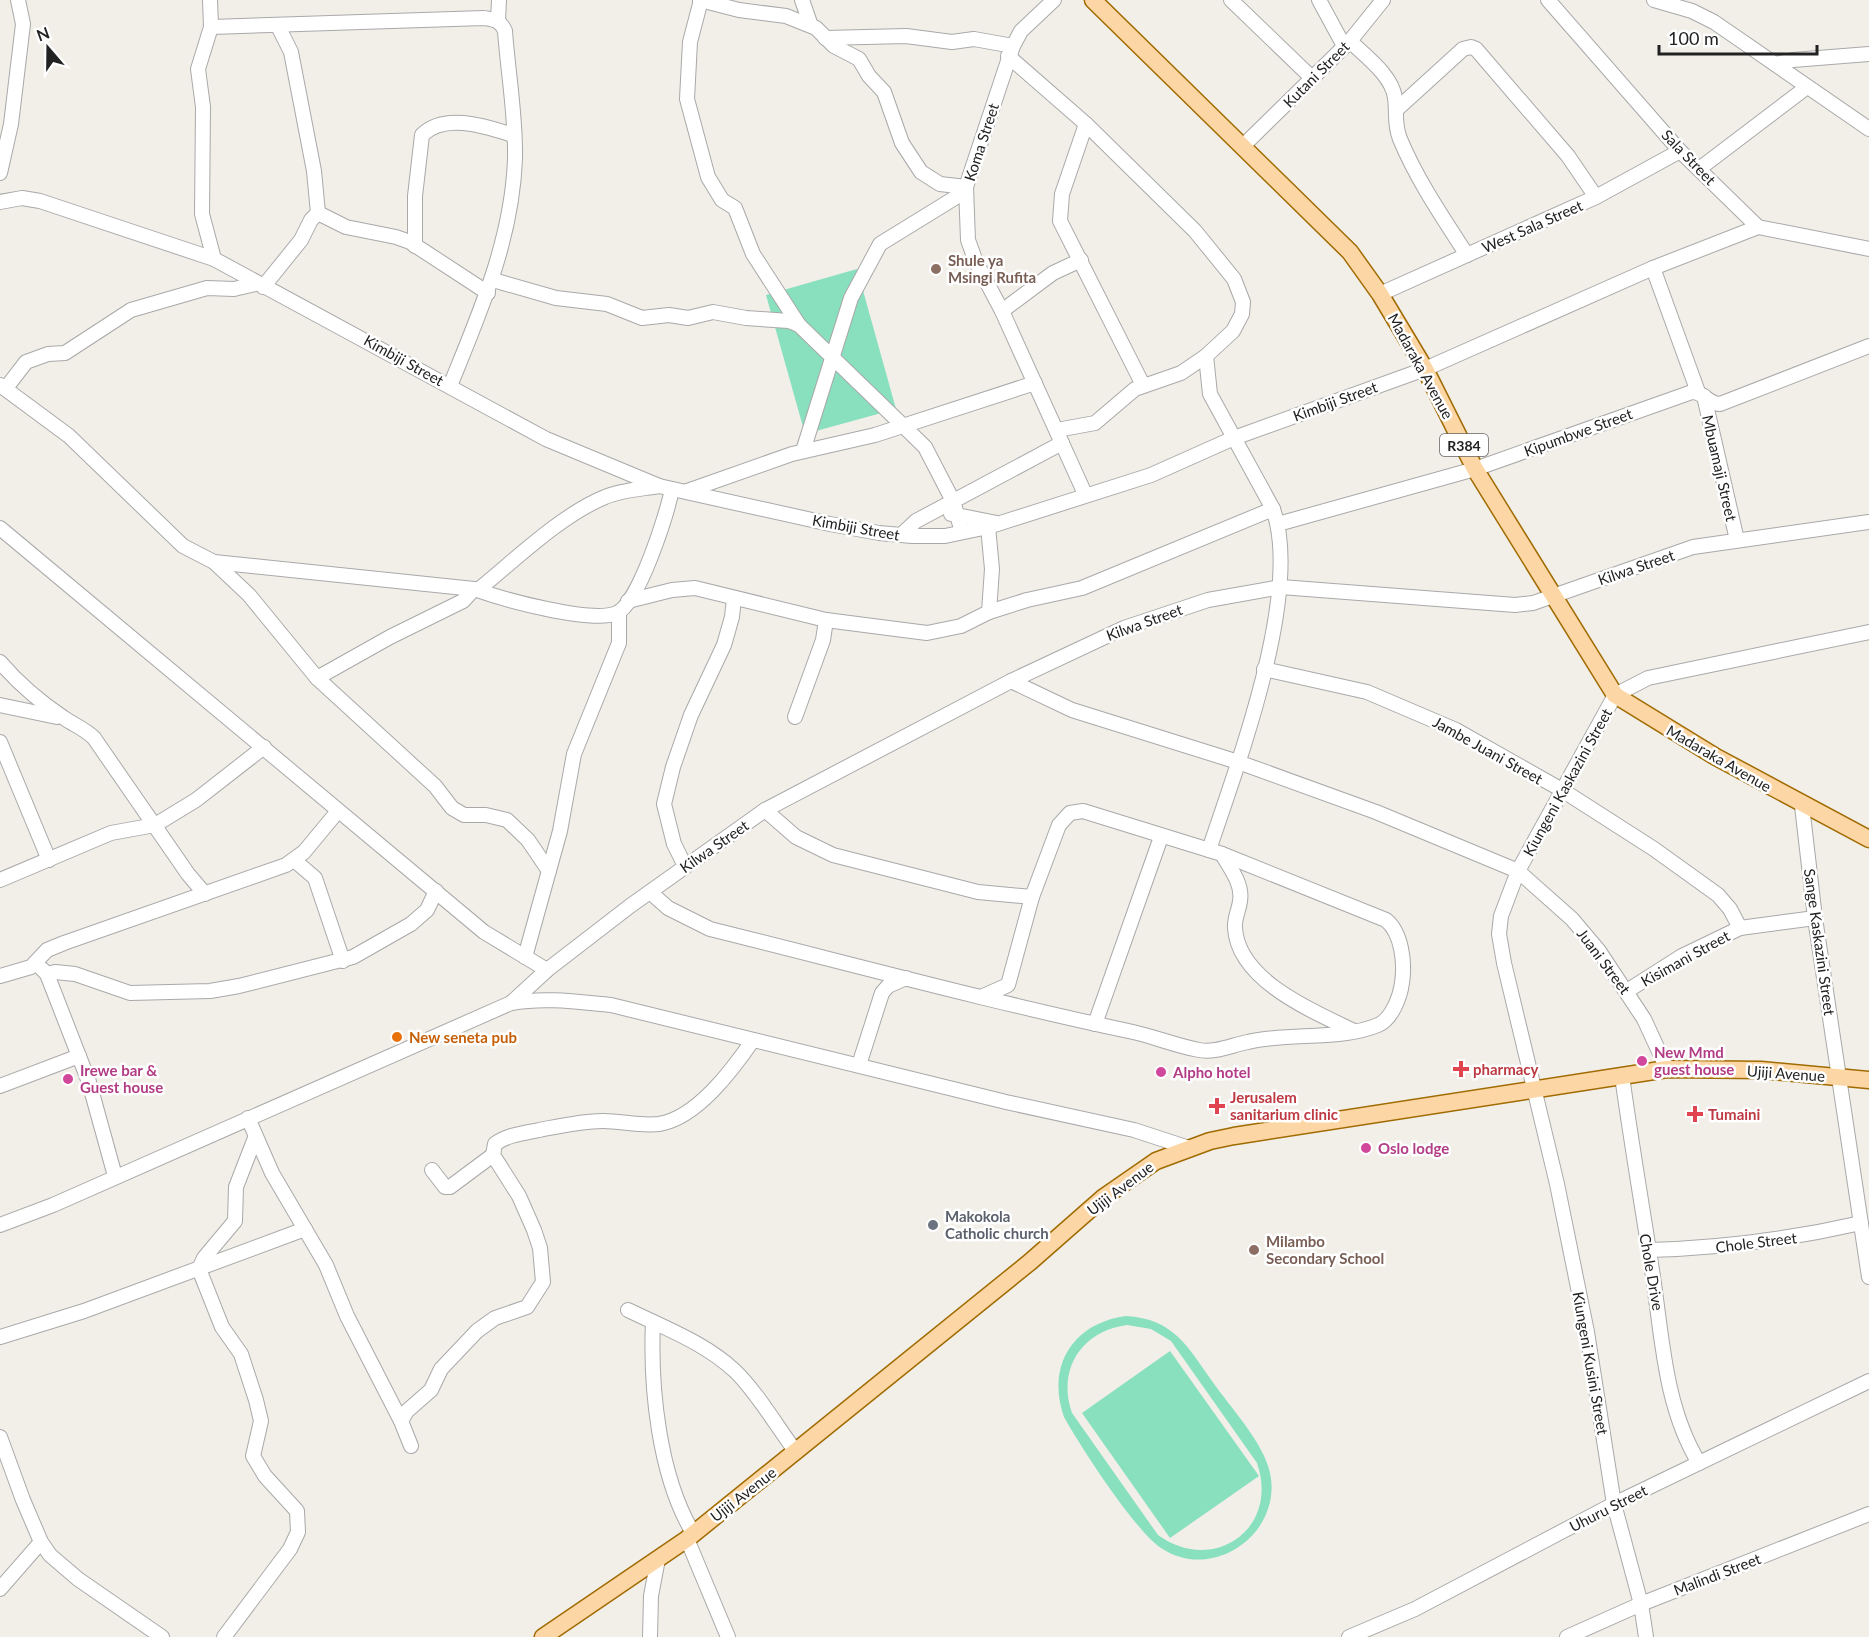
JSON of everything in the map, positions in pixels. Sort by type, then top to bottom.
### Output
[{"type":"main road","name":"Madaraka Avenue","points":[[1092,0],[1244,145],[1342,243],[1380,294],[1425,369],[1475,469],[1615,695],[1628,705],[1802,806],[1869,839]]},
{"type":"main road","name":"Ujiji Avenue","points":[[543,1637],[690,1536],[1030,1262],[1104,1197],[1155,1161],[1189,1148],[1234,1136],[1666,1069],[1761,1070],[1869,1080]]},
{"type":"street","points":[[0,173],[11,124],[7,95],[23,24],[18,0]]},
{"type":"street","points":[[210,0],[211,27],[198,69],[203,107],[202,214],[214,259]]},
{"type":"street","points":[[450,386],[490,286],[507,228],[513,181],[513,135],[505,31],[498,21],[499,0]]},
{"type":"street","points":[[810,23],[700,0],[690,42],[687,99],[702,162],[718,194],[735,208],[753,254],[799,325],[925,447],[955,507],[962,532]]},
{"type":"street","points":[[749,0],[767,14]]},
{"type":"street","points":[[802,0],[810,23],[825,38],[859,59],[868,76],[884,92],[902,143],[921,172],[940,184],[966,189]]},
{"type":"street","name":"Koma Street","points":[[1054,0],[1021,31],[1011,51],[966,189],[968,240],[1085,494]]},
{"type":"street","points":[[1231,0],[1312,78]]},
{"type":"street","points":[[1319,0],[1347,43],[1381,71],[1391,85],[1395,95],[1399,138],[1414,172],[1467,255]]},
{"type":"street","name":"Kutani Street","points":[[1244,145],[1347,43],[1383,0]]},
{"type":"street","name":"Sala Street","points":[[1548,0],[1680,151],[1758,227]]},
{"type":"street","points":[[1653,0],[1692,11],[1714,22],[1869,129]]},
{"type":"street","points":[[211,27],[484,18],[498,21]]},
{"type":"street","points":[[278,26],[291,52],[314,171],[318,213]]},
{"type":"street","points":[[825,38],[906,36],[957,42],[974,39],[1011,51],[1195,231],[1239,286],[1243,302],[1242,314],[1233,331],[1206,356],[1181,373],[1143,385],[1123,397],[1095,423],[1059,436],[955,507],[928,514],[916,521],[901,536]]},
{"type":"street","points":[[1396,110],[1463,49],[1471,47],[1476,49],[1569,156],[1596,197]]},
{"type":"street","points":[[1775,64],[1793,60],[1869,54]]},
{"type":"street","points":[[1699,169],[1807,87]]},
{"type":"street","points":[[415,246],[415,196],[422,135],[434,128],[463,123],[478,124],[513,135]]},
{"type":"street","points":[[1086,124],[1062,194],[1060,221],[1143,385]]},
{"type":"street","name":"West Sala Street","points":[[1380,294],[1596,197],[1680,151]]},
{"type":"street","points":[[803,451],[851,298],[880,244],[966,189]]},
{"type":"street","name":"Kimbiji Street","points":[[0,202],[22,198],[40,201],[214,259],[259,285],[346,328],[546,439],[672,489],[830,524],[901,536],[945,536],[993,525],[1151,475],[1234,438],[1425,369],[1653,268],[1758,227]]},
{"type":"street","points":[[318,213],[339,225],[396,237],[490,286],[556,298],[607,304],[645,318],[669,315],[688,318],[713,312],[746,318],[789,321],[799,325]]},
{"type":"street","points":[[318,213],[311,220],[301,240],[259,285],[234,289],[207,288],[131,310],[65,353],[48,354],[26,362],[3,387],[69,436],[183,546],[214,562],[249,595],[317,678],[435,786],[452,808],[464,815],[486,814],[507,820],[528,840],[549,871]]},
{"type":"street","points":[[1758,227],[1869,249]]},
{"type":"street","points":[[1002,311],[1053,273],[1081,260]]},
{"type":"street","name":"Mbuamaji Street","points":[[1653,268],[1701,394],[1737,540]]},
{"type":"street","name":"Kipumbwe Street","points":[[1278,524],[1475,469],[1665,400],[1701,394],[1711,403],[1720,404],[1869,346]]},
{"type":"street","points":[[1206,356],[1210,394],[1273,509],[1278,524],[1281,587],[1264,669],[1216,852],[1240,890],[1241,900],[1235,923],[1236,936],[1257,973],[1282,993],[1354,1031]]},
{"type":"street","points":[[317,678],[390,637],[463,601],[542,538],[590,505],[617,494],[672,489],[803,451],[862,439],[1035,383]]},
{"type":"street","points":[[525,957],[560,831],[574,754],[619,643],[624,607],[659,538],[672,489]]},
{"type":"street","points":[[955,507],[993,525],[989,612]]},
{"type":"street","points":[[214,562],[476,590],[583,616],[608,615],[624,607],[684,588],[714,592],[826,620],[927,633],[961,626],[989,612],[1027,600],[1082,588],[1273,509]]},
{"type":"street","name":"Kilwa Street","points":[[511,1003],[547,970],[685,866],[765,810],[1071,651],[1169,612],[1208,600],[1281,587],[1515,605],[1533,603],[1693,547],[1869,522]]},
{"type":"street","points":[[0,528],[484,932],[547,970]]},
{"type":"street","points":[[685,866],[674,844],[664,804],[673,767],[691,715],[724,645],[732,617],[734,598]]},
{"type":"street","points":[[795,717],[823,640],[826,620]]},
{"type":"street","name":"Kiungeni Kaskazini Street","points":[[1534,1089],[1499,934],[1501,916],[1518,871],[1615,695],[1635,682],[1648,678],[1869,632]]},
{"type":"street","points":[[0,662],[24,687],[65,719],[85,729],[94,738],[188,874],[205,894]]},
{"type":"street","name":"Jambe Juani Street","points":[[1264,669],[1367,692],[1405,706],[1456,730],[1562,790],[1697,879],[1730,909],[1740,928]]},
{"type":"street","name":"Juani Street","points":[[1011,681],[1072,710],[1238,762],[1376,812],[1518,871],[1572,919],[1599,951],[1644,1019],[1666,1069]]},
{"type":"street","points":[[0,705],[65,719]]},
{"type":"street","points":[[0,741],[49,860]]},
{"type":"street","points":[[0,880],[111,833],[155,825],[196,800],[264,747]]},
{"type":"street","name":"Sange Kaskazini Street","points":[[1802,806],[1815,918],[1863,1218],[1869,1276]]},
{"type":"street","points":[[765,810],[796,837],[833,855],[978,892],[1032,897]]},
{"type":"street","points":[[0,976],[36,964],[47,950],[64,943],[294,861],[338,811]]},
{"type":"street","points":[[650,892],[668,908],[710,929],[981,997],[1204,1050],[1258,1040],[1354,1031],[1378,1025],[1385,1020],[1398,997],[1403,970],[1401,953],[1393,926],[1374,913],[1216,852],[1161,837],[1083,811],[1070,813],[1059,825],[1032,897],[1008,985],[981,997]]},
{"type":"street","points":[[1095,1024],[1161,837]]},
{"type":"street","points":[[294,861],[315,878],[343,961]]},
{"type":"street","points":[[47,974],[55,972],[75,974],[130,993],[210,991],[343,961],[411,924],[427,910],[436,891]]},
{"type":"street","name":"Kisimani Street","points":[[1627,991],[1682,956],[1740,928],[1815,918]]},
{"type":"street","points":[[36,964],[47,974],[79,1056],[115,1176]]},
{"type":"street","points":[[868,969],[878,980],[882,993]]},
{"type":"street","points":[[859,1065],[882,993],[888,986],[906,978]]},
{"type":"street","points":[[0,1225],[53,1205],[511,1003],[557,999],[611,1005],[1006,1102],[1134,1130],[1189,1148]]},
{"type":"street","points":[[401,1421],[407,1411],[431,1390],[450,1358],[477,1331],[495,1318],[527,1307],[543,1282],[540,1248],[531,1222],[519,1196],[493,1155],[493,1147],[500,1140],[554,1127],[604,1121],[652,1124],[676,1118],[705,1098],[722,1081],[753,1040]]},
{"type":"street","points":[[0,1086],[79,1056]]},
{"type":"street","name":"Chole Drive","points":[[1622,1076],[1641,1215],[1649,1250],[1667,1369],[1679,1427],[1699,1463]]},
{"type":"street","name":"Kiungeni Kusini Street","points":[[1534,1089],[1587,1332],[1614,1504],[1641,1604],[1646,1637]]},
{"type":"street","points":[[248,1118],[255,1138],[291,1209],[326,1265],[347,1316],[401,1421],[411,1446]]},
{"type":"street","points":[[224,1637],[290,1549],[298,1532],[299,1516],[293,1505],[265,1476],[255,1461],[253,1452],[261,1421],[256,1400],[241,1354],[222,1327],[199,1269],[204,1258],[235,1221],[236,1187],[255,1138]]},
{"type":"street","points":[[432,1170],[445,1187],[450,1187],[493,1155]]},
{"type":"street","name":"Chole Street","points":[[1649,1250],[1746,1244],[1811,1234],[1863,1218]]},
{"type":"street","points":[[0,1337],[84,1311],[305,1229]]},
{"type":"street","points":[[628,1310],[693,1341],[737,1373],[796,1452]]},
{"type":"street","points":[[653,1322],[651,1357],[658,1419],[678,1500],[728,1637]]},
{"type":"street","name":"Uhuru Street","points":[[1349,1637],[1415,1609],[1614,1504],[1869,1380]]},
{"type":"street","points":[[0,1437],[41,1542],[50,1554],[78,1579],[162,1637]]},
{"type":"street","name":"Malindi Street","points":[[1567,1637],[1641,1604],[1869,1514]]},
{"type":"street","points":[[0,1589],[41,1542]]},
{"type":"street","points":[[650,1637],[651,1596],[658,1559]]},
{"type":"green space","points":[[857,269],[896,409],[805,434],[766,295]]},
{"type":"green space","points":[[1126,1316],[1142,1318],[1156,1322],[1178,1337],[1195,1356],[1254,1438],[1267,1462],[1271,1495],[1266,1515],[1255,1532],[1240,1546],[1222,1555],[1202,1559],[1181,1557],[1161,1548],[1150,1539],[1124,1507],[1095,1467],[1064,1417],[1059,1398],[1059,1381],[1062,1364],[1068,1350],[1091,1328],[1107,1320]],"holes":[[[1127,1325],[1151,1329],[1171,1341],[1257,1463],[1262,1487],[1259,1508],[1250,1525],[1237,1539],[1220,1547],[1200,1550],[1179,1546],[1158,1535],[1072,1413],[1068,1397],[1068,1382],[1071,1368],[1085,1344],[1097,1335]]]},
{"type":"green space","points":[[1170,1351],[1259,1476],[1170,1538],[1082,1413]]},
{"type":"place","name":"Shule ya Msingi Rufita","points":[[936,269]]},
{"type":"place","name":"New seneta pub","points":[[397,1037]]},
{"type":"place","name":"New Mmd guest house","points":[[1642,1061]]},
{"type":"place","name":"pharmacy","points":[[1461,1069]]},
{"type":"place","name":"Alpho hotel","points":[[1161,1072]]},
{"type":"place","name":"Irewe bar & Guest house","points":[[68,1079]]},
{"type":"place","name":"Jerusalem sanitarium clinic","points":[[1217,1106]]},
{"type":"place","name":"Tumaini","points":[[1695,1114]]},
{"type":"place","name":"Oslo lodge","points":[[1366,1148]]},
{"type":"place","name":"Makokola Catholic church","points":[[933,1225]]},
{"type":"place","name":"Milambo Secondary School","points":[[1254,1250]]}]
